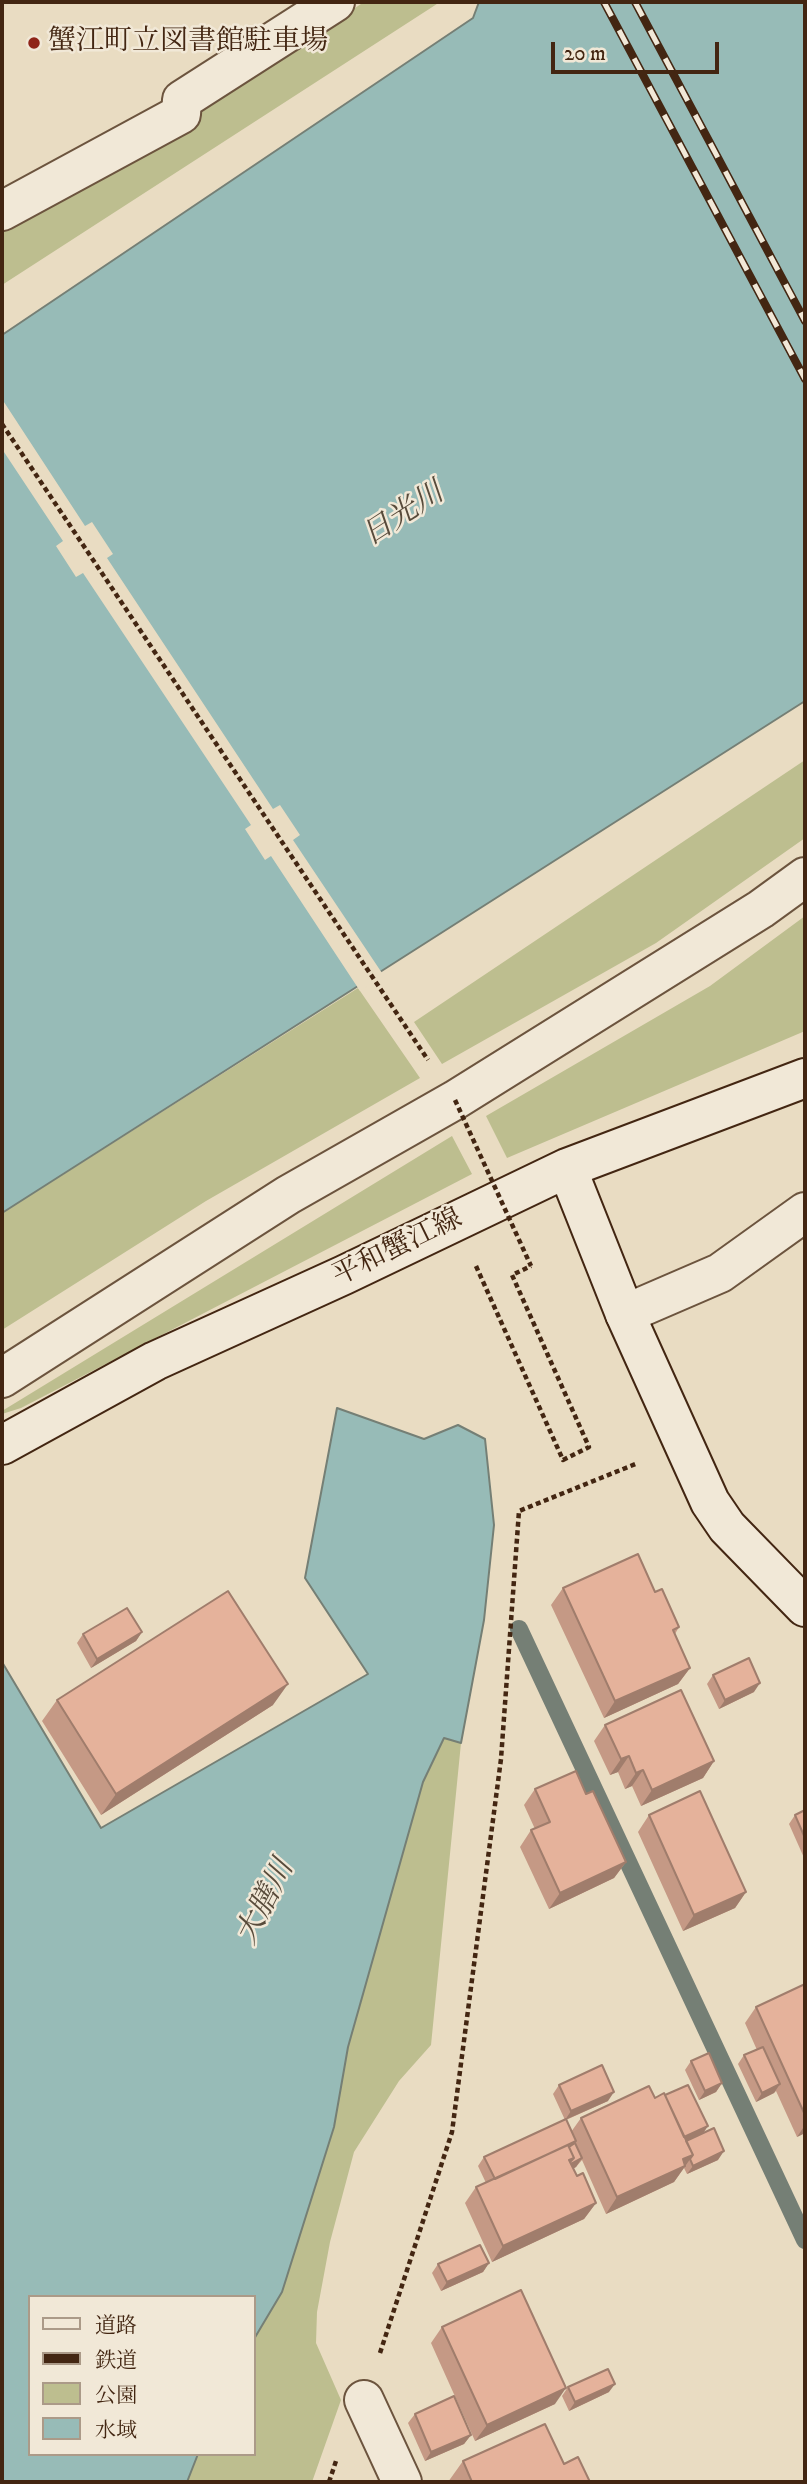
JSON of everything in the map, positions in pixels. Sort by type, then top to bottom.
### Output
[{"type":"street","points":[[2,211],[181,114],[182,100],[335,2]]},
{"type":"street","points":[[2,1378],[288,1195],[445,1085],[761,909],[805,877]]},
{"type":"street","name":"平和蟹江線","points":[[2,1446],[155,1362],[567,1168],[805,1078]]},
{"type":"street","points":[[567,1168],[625,1314],[709,1502],[727,1527],[805,1607]]},
{"type":"street","points":[[625,1314],[720,1273],[805,1212]]},
{"type":"street","points":[[364,2400],[402,2482]]},
{"type":"path","points":[[2,424],[445,1085],[531,1266],[512,1275],[589,1447],[563,1460],[472,1256]]},
{"type":"path","points":[[506,1241],[530,1231]]},
{"type":"path","points":[[364,2400],[452,2132],[501,1759],[519,1511],[684,1443]]},
{"type":"green space","points":[[364,2],[440,2],[2,285],[2,225],[188,119]]},
{"type":"green space","points":[[805,760],[805,838],[656,943],[442,1064],[414,1022]]},
{"type":"green space","points":[[805,916],[805,1031],[507,1158],[486,1116],[710,986]]},
{"type":"green space","points":[[358,988],[420,1078],[206,1201],[2,1330],[2,1213]]},
{"type":"green space","points":[[452,1136],[472,1174],[21,1408],[2,1414],[2,1411]]},
{"type":"green space","points":[[445,1737],[461,1743],[431,2045],[399,2081],[354,2152],[330,2242],[317,2312],[316,2343],[341,2400],[312,2482],[187,2482],[197,2456],[256,2456],[256,2336],[282,2292],[334,2127],[348,2047],[423,1782]]},
{"type":"water","name":"日光川","points":[[479,2],[805,2],[805,701],[2,1213],[2,335],[473,18]]},
{"type":"water","name":"大膳川","points":[[337,1408],[424,1439],[458,1425],[485,1439],[494,1525],[484,1620],[461,1743],[444,1738],[423,1782],[348,2047],[334,2127],[282,2292],[256,2336],[256,2295],[28,2295],[28,2456],[197,2456],[187,2482],[2,2482],[2,1662],[101,1828],[368,1674],[305,1578]]},
{"type":"pier","points":[[2,399],[85,526],[92,522],[113,554],[107,558],[273,809],[280,805],[300,835],[293,840],[384,976],[360,991],[271,856],[265,860],[245,829],[251,825],[83,573],[76,577],[56,546],[63,541],[2,449]]},
{"type":"building","points":[[638,1554],[655,1592],[662,1589],[679,1627],[673,1630],[690,1668],[615,1701],[563,1588]]},
{"type":"building","points":[[228,1591],[288,1684],[116,1794],[57,1700]]},
{"type":"building","points":[[127,1608],[142,1632],[97,1659],[83,1634]]},
{"type":"building","points":[[749,1658],[760,1683],[725,1700],[713,1675]]},
{"type":"building","points":[[681,1690],[714,1761],[652,1790],[643,1770],[636,1773],[629,1756],[621,1759],[605,1725]]},
{"type":"building","points":[[576,1771],[586,1794],[593,1791],[626,1862],[560,1893],[531,1830],[550,1822],[535,1789]]},
{"type":"building","points":[[700,1791],[746,1892],[694,1915],[649,1815]]},
{"type":"building","points":[[805,1810],[805,1838],[795,1815]]},
{"type":"building","points":[[805,1984],[805,2115],[756,2007]]},
{"type":"building","points":[[763,2047],[780,2084],[762,2093],[744,2055]]},
{"type":"building","points":[[709,2053],[722,2083],[705,2091],[691,2061]]},
{"type":"building","points":[[602,2065],[614,2092],[571,2111],[559,2085]]},
{"type":"building","points":[[688,2085],[708,2126],[684,2137],[665,2095]]},
{"type":"building","points":[[649,2086],[655,2098],[664,2093],[693,2155],[683,2159],[685,2166],[617,2197],[581,2118]]},
{"type":"building","points":[[566,2119],[576,2141],[495,2179],[484,2157]]},
{"type":"building","points":[[714,2128],[724,2151],[693,2166],[690,2159],[693,2155],[686,2141]]},
{"type":"building","points":[[575,2143],[582,2158],[571,2164],[574,2158],[569,2147]]},
{"type":"building","points":[[568,2145],[574,2158],[569,2160],[577,2176],[583,2173],[596,2203],[503,2246],[476,2187]]},
{"type":"building","points":[[480,2245],[489,2263],[447,2282],[438,2264]]},
{"type":"building","points":[[521,2290],[566,2388],[487,2425],[442,2327]]},
{"type":"building","points":[[608,2369],[615,2384],[575,2402],[568,2387]]},
{"type":"building","points":[[454,2396],[471,2435],[431,2452],[415,2414]]},
{"type":"building","points":[[545,2424],[564,2464],[578,2457],[590,2482],[472,2482],[463,2461]]},
{"type":"waterway","points":[[519,1629],[805,2240]]},
{"type":"railway","points":[[604,2],[805,379]]},
{"type":"railway","points":[[635,2],[805,321]]},
{"type":"place","name":"蟹江町立図書館駐車場","points":[[34,43]]}]
